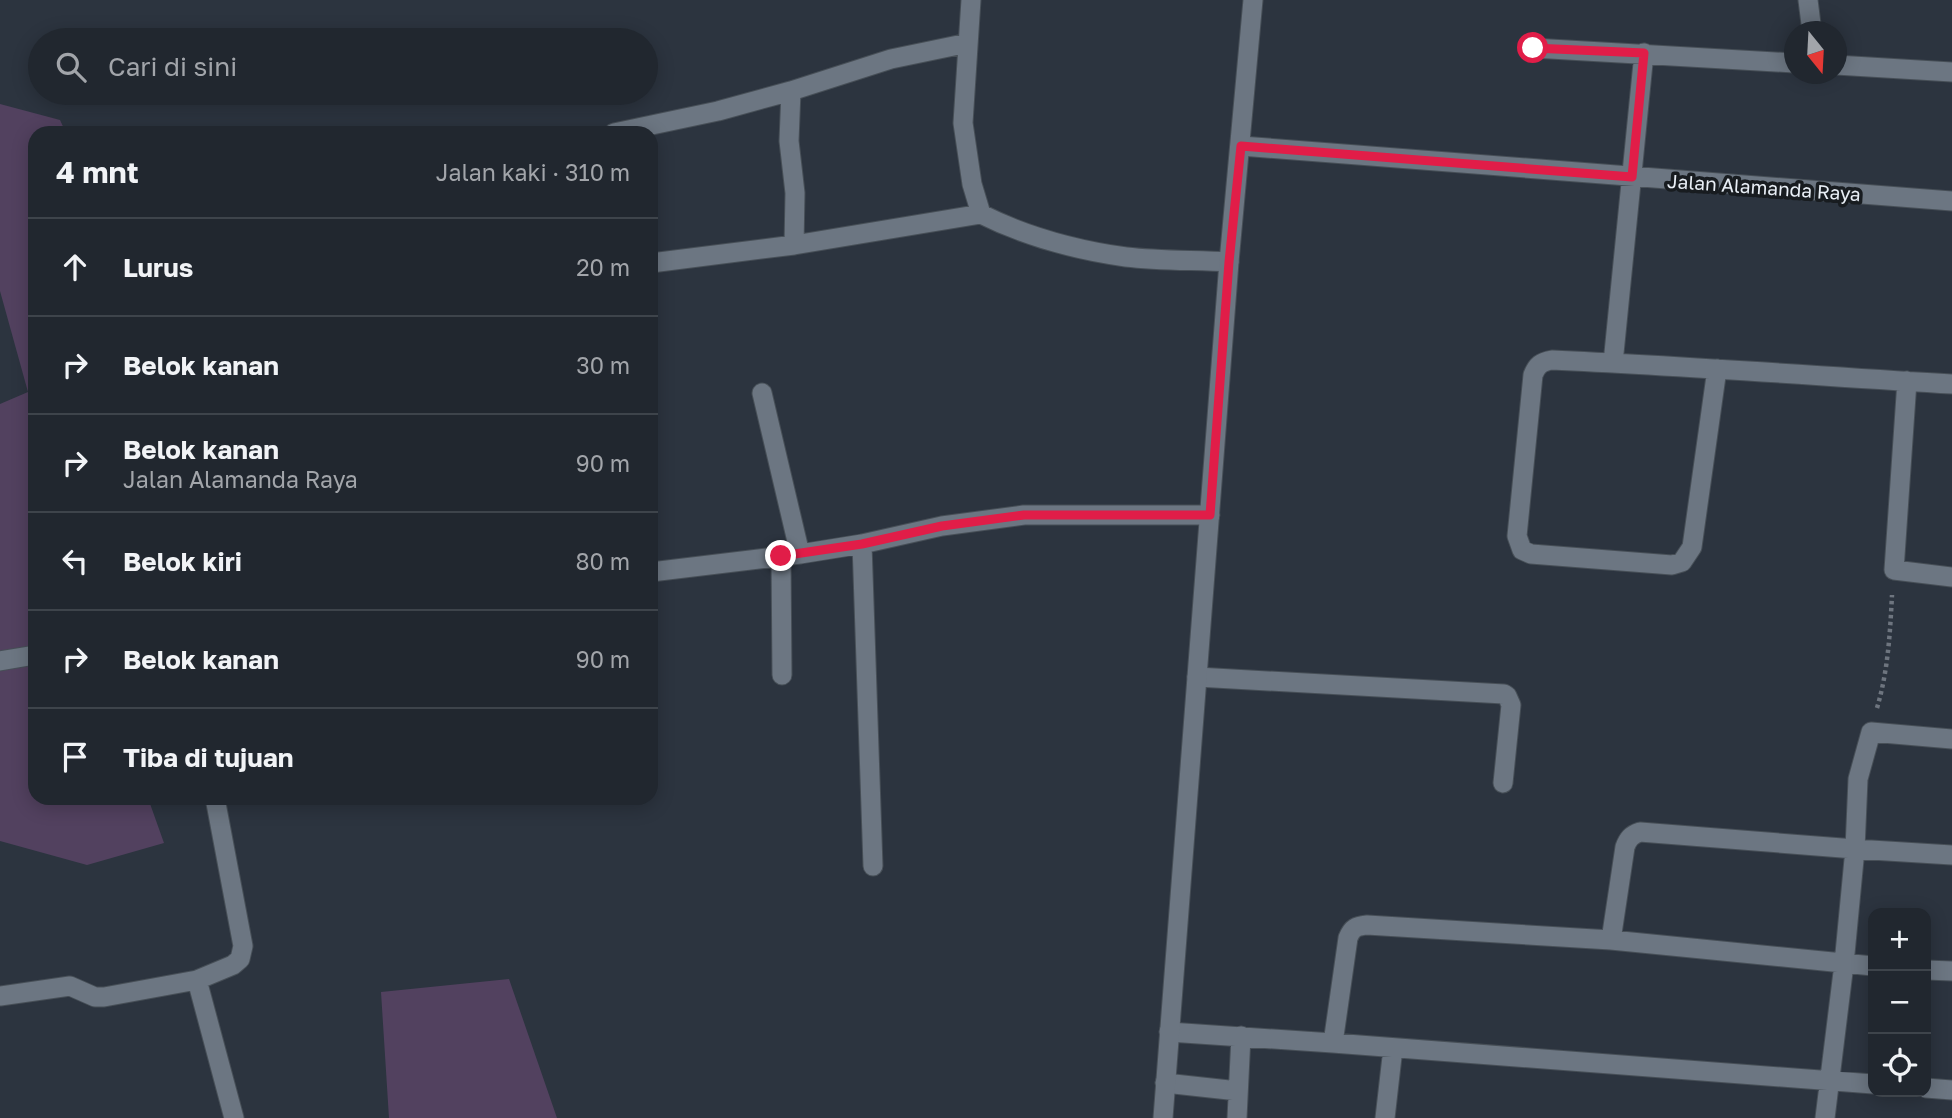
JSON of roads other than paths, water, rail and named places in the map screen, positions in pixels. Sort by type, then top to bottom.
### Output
[{"type":"street","points":[[971,0],[964,123],[971,184],[981,214]]},
{"type":"street","points":[[1163,1118],[1229,262],[1253,0]]},
{"type":"street","points":[[1808,0],[1811,21]]},
{"type":"street","points":[[647,126],[718,111],[791,91],[891,59],[968,43]]},
{"type":"street","points":[[1533,48],[1784,62]]},
{"type":"street","points":[[1613,363],[1644,53]]},
{"type":"street","points":[[1847,66],[1952,72]]},
{"type":"street","points":[[791,91],[789,141],[795,193],[794,245]]},
{"type":"street","name":"Jalan Alamanda Raya","points":[[1241,146],[1952,201]]},
{"type":"street","points":[[658,262],[794,245],[981,214],[1008,228],[1046,241],[1127,257],[1229,262]]},
{"type":"street","points":[[1717,369],[1692,547],[1682,562],[1672,565],[1531,554],[1522,550],[1517,536],[1533,375],[1542,362],[1552,360],[1613,363],[1717,369],[1952,384]]},
{"type":"street","points":[[1907,381],[1894,570],[1952,577]]},
{"type":"street","points":[[762,393],[791,555],[782,675]]},
{"type":"street","points":[[658,571],[791,555],[862,544],[942,526],[1024,515],[1210,515]]},
{"type":"street","points":[[862,544],[873,866]]},
{"type":"street","points":[[0,661],[28,656]]},
{"type":"street","points":[[1197,677],[1504,694],[1511,705],[1503,783]]},
{"type":"street","points":[[1825,1118],[1844,964],[1855,849],[1858,779],[1871,732],[1952,739]]},
{"type":"street","points":[[0,996],[70,986],[95,997],[104,997],[197,980],[233,965],[240,959],[243,946],[216,805]]},
{"type":"street","points":[[1611,940],[1625,847],[1633,834],[1640,832],[1952,855]]},
{"type":"street","points":[[1333,1043],[1348,939],[1357,926],[1611,940],[1868,966]]},
{"type":"street","points":[[1931,970],[1952,971]]},
{"type":"street","points":[[197,980],[234,1118]]},
{"type":"street","points":[[1169,1032],[1868,1084]]},
{"type":"street","points":[[1237,1118],[1241,1036]]},
{"type":"street","points":[[1385,1118],[1393,1048]]},
{"type":"street","points":[[1165,1083],[1238,1091]]},
{"type":"street","points":[[1931,1088],[1952,1090]]}]
